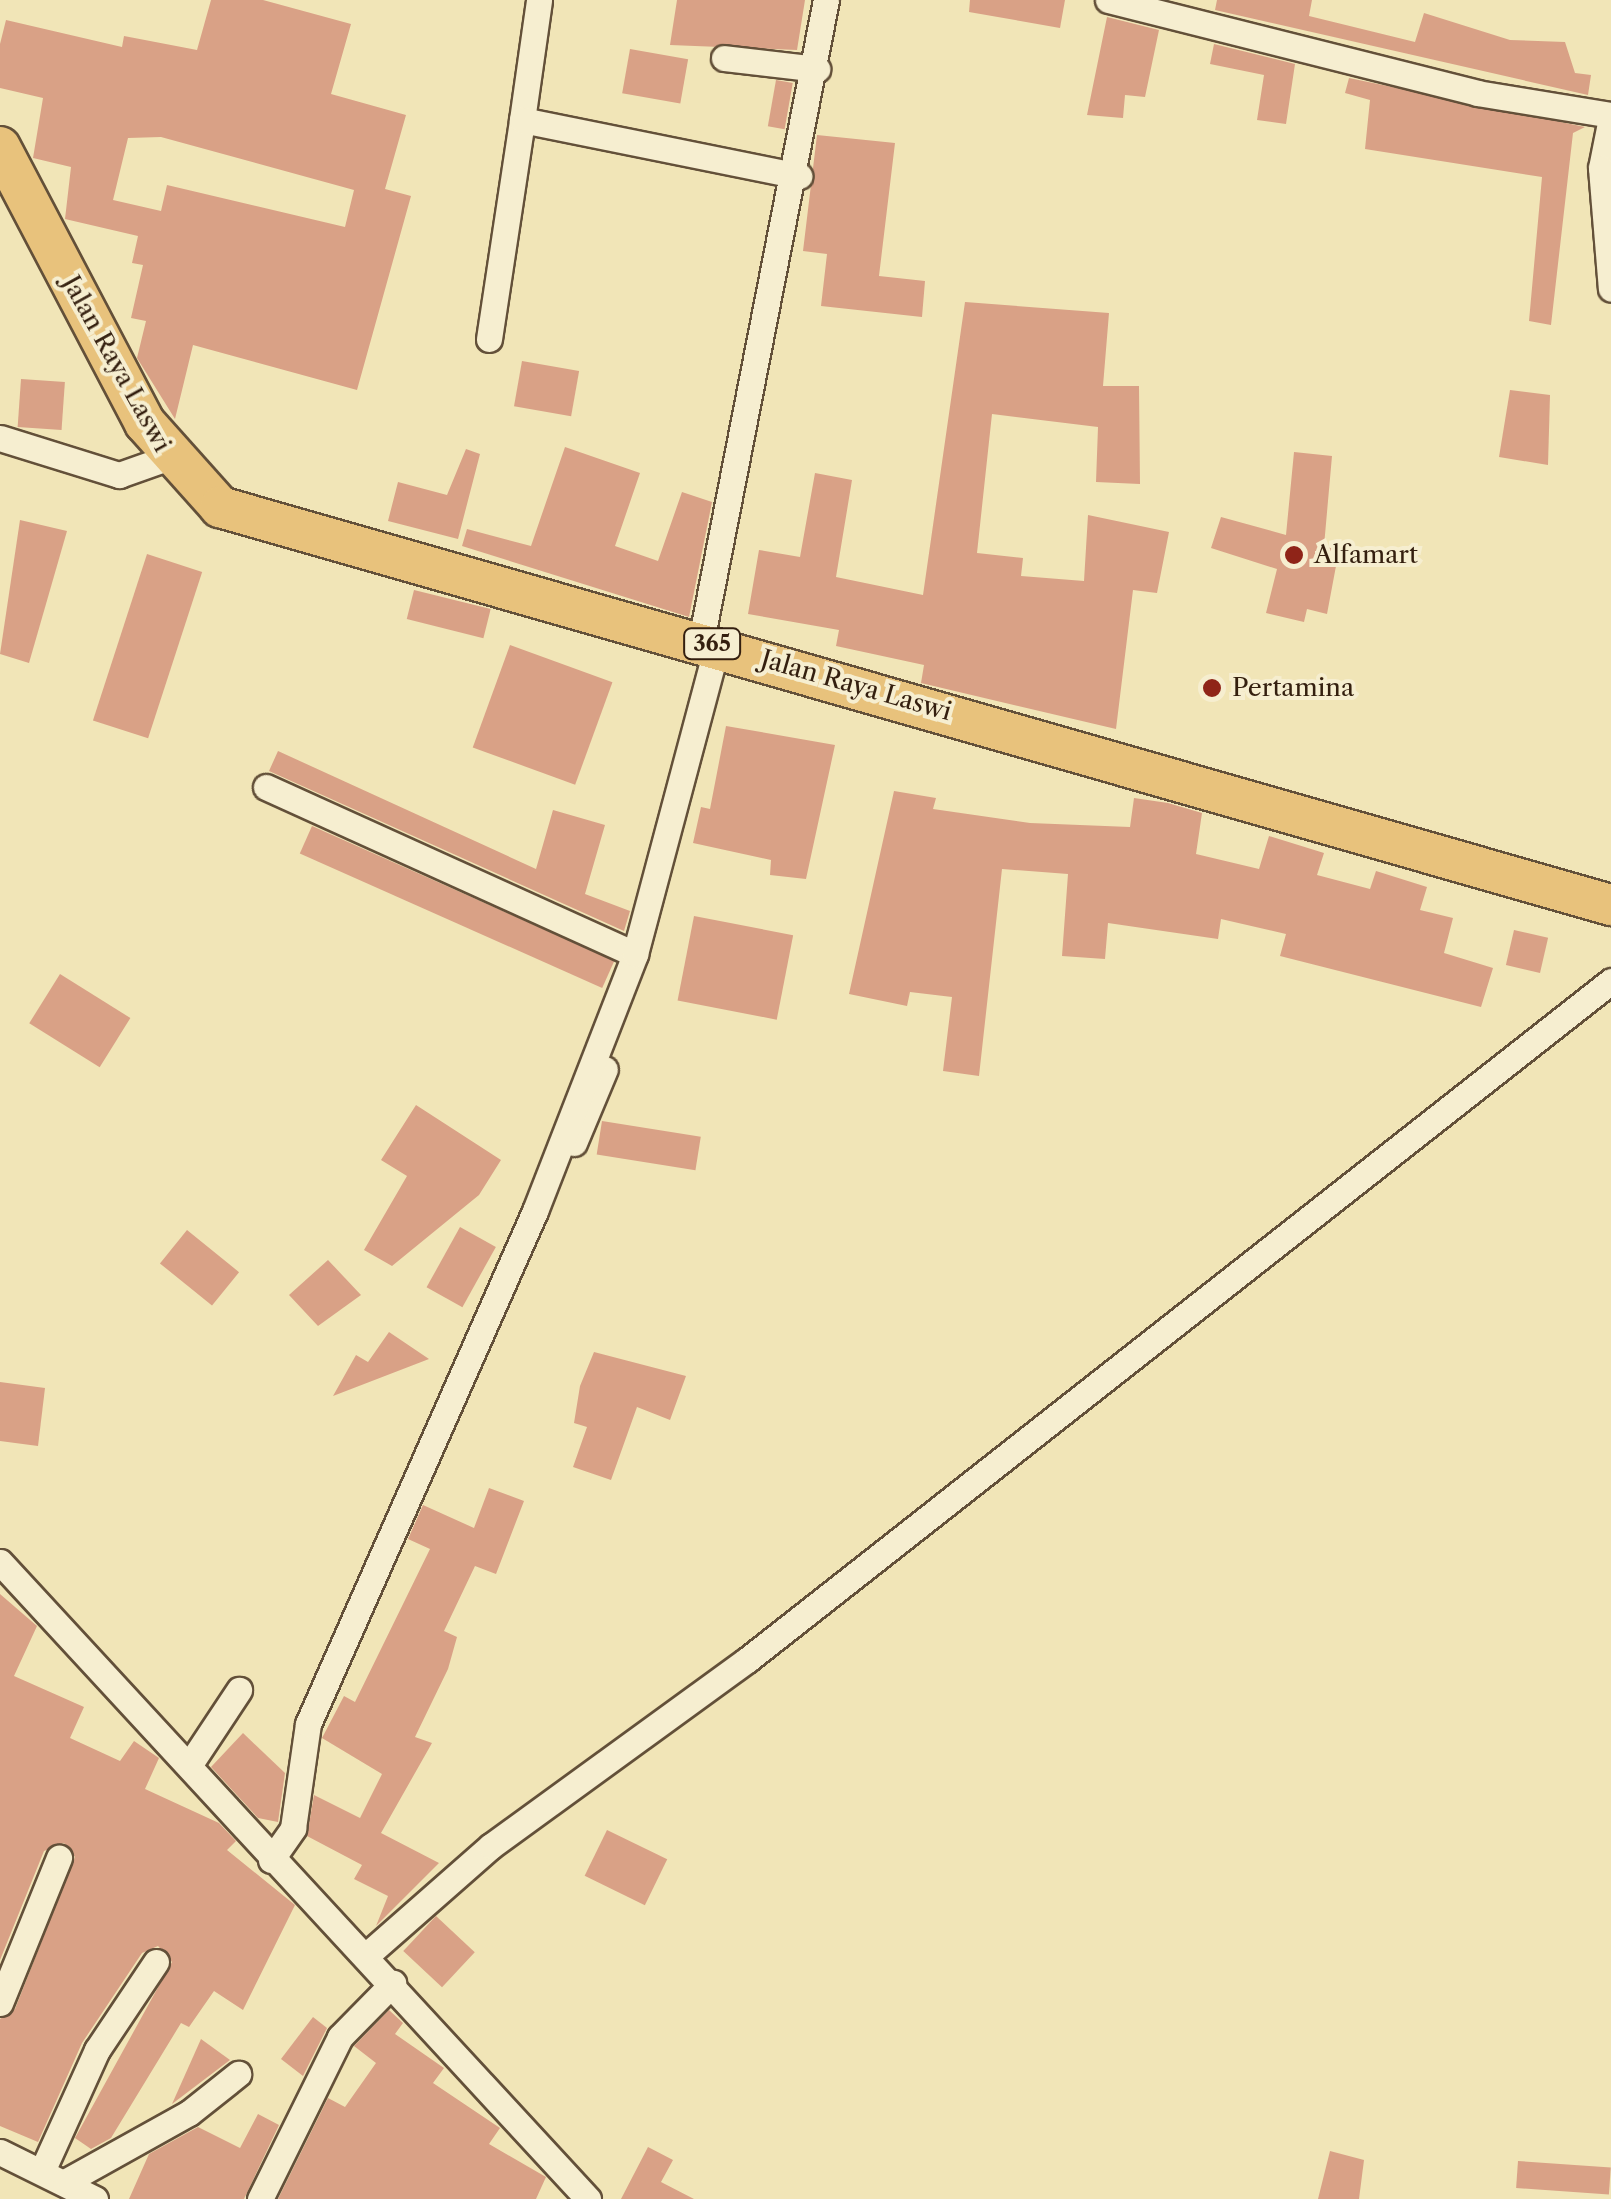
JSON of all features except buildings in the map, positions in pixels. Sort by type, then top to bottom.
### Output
[{"type":"main road","name":"Jalan Raya Laswi","points":[[0,146],[167,458],[220,507],[717,645],[1611,905]]},
{"type":"street","points":[[489,339],[539,0]]},
{"type":"street","points":[[270,1860],[293,1828],[308,1724],[535,1211],[640,949],[717,645],[826,0]]},
{"type":"street","points":[[1108,0],[1477,93],[1611,116],[1601,184],[1611,289]]},
{"type":"street","points":[[724,58],[817,69]]},
{"type":"street","points":[[522,120],[799,176]]},
{"type":"street","points":[[0,438],[125,475],[167,458]]},
{"type":"street","points":[[266,787],[640,949]]},
{"type":"street","points":[[368,1954],[491,1846],[762,1648],[1611,980]]},
{"type":"street","points":[[0,1562],[190,1764],[270,1860],[368,1954],[555,2188],[588,2199]]},
{"type":"street","points":[[190,1764],[239,1690]]},
{"type":"street","points":[[0,2002],[59,1858]]},
{"type":"street","points":[[71,2185],[97,2050],[156,1962]]},
{"type":"street","points":[[260,2199],[340,2037],[393,1983]]},
{"type":"street","points":[[71,2185],[189,2113],[238,2074]]},
{"type":"street","points":[[0,2152],[71,2185]]},
{"type":"place","name":"Alfamart","points":[[1294,555]]},
{"type":"place","name":"Pertamina","points":[[1212,688]]}]
